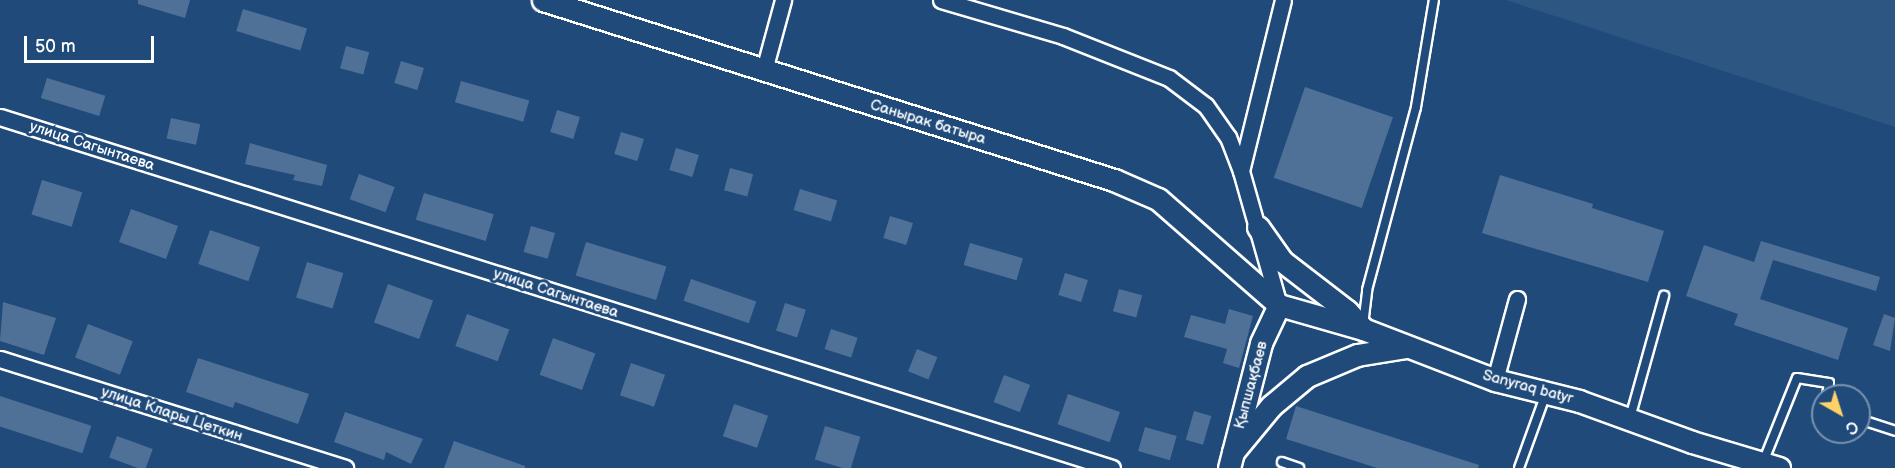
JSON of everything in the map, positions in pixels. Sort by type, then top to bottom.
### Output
[{"type":"street","name":"Санырак батыра","points":[[543,0],[1114,180],[1158,199],[1279,305]]},
{"type":"street","points":[[764,70],[783,0]]},
{"type":"street","points":[[941,0],[1063,36],[1169,78],[1206,106],[1228,137],[1241,171],[1279,305]]},
{"type":"street","points":[[1241,171],[1283,0]]},
{"type":"street","name":"улица Сагынтаева","points":[[0,117],[1112,468]]},
{"type":"street","points":[[1258,227],[1282,261],[1347,311],[1363,329]]},
{"type":"street","points":[[1495,380],[1517,299]]},
{"type":"street","name":"Sanyraq batyr","points":[[1279,305],[1363,329],[1495,380],[1630,418],[1692,442],[1771,465]]},
{"type":"street","name":"Қыпшақбаев","points":[[1231,460],[1261,343],[1279,305]]},
{"type":"street","points":[[1231,460],[1271,406],[1307,376],[1357,355],[1407,347]]},
{"type":"street","name":"улица Клары Цеткин","points":[[0,359],[345,468]]},
{"type":"lane","points":[[1363,329],[1367,290],[1416,107],[1434,0]]},
{"type":"lane","points":[[1630,418],[1664,296]]},
{"type":"lane","points":[[1771,465],[1797,378],[1829,384]]},
{"type":"lane","points":[[1519,468],[1546,394]]},
{"type":"lane","points":[[1871,423],[1895,431]]},
{"type":"lane","points":[[1282,462],[1299,468]]},
{"type":"shaded area","points":[[1506,0],[1895,0],[1895,127]]},
{"type":"building","points":[[138,0],[190,0],[185,18],[138,4]]},
{"type":"building","points":[[243,9],[307,29],[300,51],[236,31]]},
{"type":"building","points":[[346,46],[369,52],[363,74],[340,68]]},
{"type":"building","points":[[401,61],[424,68],[417,90],[394,83]]},
{"type":"building","points":[[47,78],[105,96],[99,116],[41,98]]},
{"type":"building","points":[[461,81],[529,101],[523,122],[455,102]]},
{"type":"building","points":[[1305,87],[1393,117],[1362,208],[1274,178]]},
{"type":"building","points":[[557,110],[580,117],[573,139],[550,132]]},
{"type":"building","points":[[171,118],[200,124],[196,145],[167,139]]},
{"type":"building","points":[[621,132],[644,139],[637,161],[614,154]]},
{"type":"building","points":[[250,143],[327,165],[322,186],[293,180],[295,175],[245,164]]},
{"type":"building","points":[[676,148],[699,155],[692,177],[669,170]]},
{"type":"building","points":[[730,168],[753,174],[747,196],[724,190]]},
{"type":"building","points":[[359,174],[395,187],[385,212],[350,199]]},
{"type":"building","points":[[1500,175],[1593,204],[1592,208],[1664,231],[1648,282],[1482,233]]},
{"type":"building","points":[[42,180],[82,192],[72,227],[31,214]]},
{"type":"building","points":[[800,189],[837,200],[831,221],[794,210]]},
{"type":"building","points":[[424,193],[494,214],[486,241],[416,220]]},
{"type":"building","points":[[131,209],[178,226],[166,259],[119,242]]},
{"type":"building","points":[[890,216],[913,223],[906,245],[883,238]]},
{"type":"building","points":[[531,226],[555,233],[548,259],[524,252]]},
{"type":"building","points":[[210,230],[260,247],[248,281],[198,264]]},
{"type":"building","points":[[1761,241],[1880,277],[1876,291],[1773,260],[1760,299],[1848,328],[1838,360],[1734,325],[1738,314],[1686,296],[1704,245],[1754,262]]},
{"type":"building","points":[[586,242],[666,267],[656,300],[576,275]]},
{"type":"building","points":[[970,243],[1023,258],[1017,280],[964,265]]},
{"type":"building","points":[[307,262],[343,273],[333,308],[296,297]]},
{"type":"building","points":[[1065,273],[1088,280],[1081,302],[1058,295]]},
{"type":"building","points":[[691,279],[756,301],[749,323],[684,301]]},
{"type":"building","points":[[388,284],[433,300],[419,339],[374,323]]},
{"type":"building","points":[[1119,289],[1142,295],[1136,317],[1113,311]]},
{"type":"building","points":[[3,302],[56,318],[44,355],[0,341]]},
{"type":"building","points":[[785,303],[806,310],[797,337],[776,331]]},
{"type":"building","points":[[1229,309],[1253,316],[1239,368],[1223,363],[1227,349],[1184,337],[1191,315],[1225,324]]},
{"type":"building","points":[[467,314],[509,329],[498,361],[455,346]]},
{"type":"building","points":[[1884,314],[1895,318],[1890,351],[1873,345]]},
{"type":"building","points":[[88,324],[133,341],[120,375],[75,358]]},
{"type":"building","points":[[831,329],[858,338],[851,358],[825,349]]},
{"type":"building","points":[[553,338],[595,353],[582,390],[540,375]]},
{"type":"building","points":[[917,349],[937,357],[928,379],[908,371]]},
{"type":"building","points":[[198,358],[309,394],[298,424],[235,402],[233,408],[186,392]]},
{"type":"building","points":[[631,363],[665,375],[654,407],[620,395]]},
{"type":"building","points":[[1004,375],[1030,385],[1020,412],[994,402]]},
{"type":"building","points":[[1068,394],[1120,412],[1110,442],[1058,424]]},
{"type":"building","points":[[0,396],[91,426],[82,453],[0,426]]},
{"type":"building","points":[[734,404],[768,416],[757,448],[723,436]]},
{"type":"building","points":[[1296,406],[1479,465],[1478,468],[1377,468],[1286,439]]},
{"type":"building","points":[[1194,411],[1211,416],[1203,445],[1186,440]]},
{"type":"building","points":[[345,412],[423,439],[411,464],[386,452],[384,460],[334,442]]},
{"type":"building","points":[[825,426],[860,437],[851,468],[843,468],[815,459]]},
{"type":"building","points":[[1145,427],[1177,436],[1170,460],[1138,451]]},
{"type":"building","points":[[117,436],[153,449],[146,468],[138,468],[109,458]]},
{"type":"building","points":[[454,441],[525,466],[525,468],[444,468]]}]
